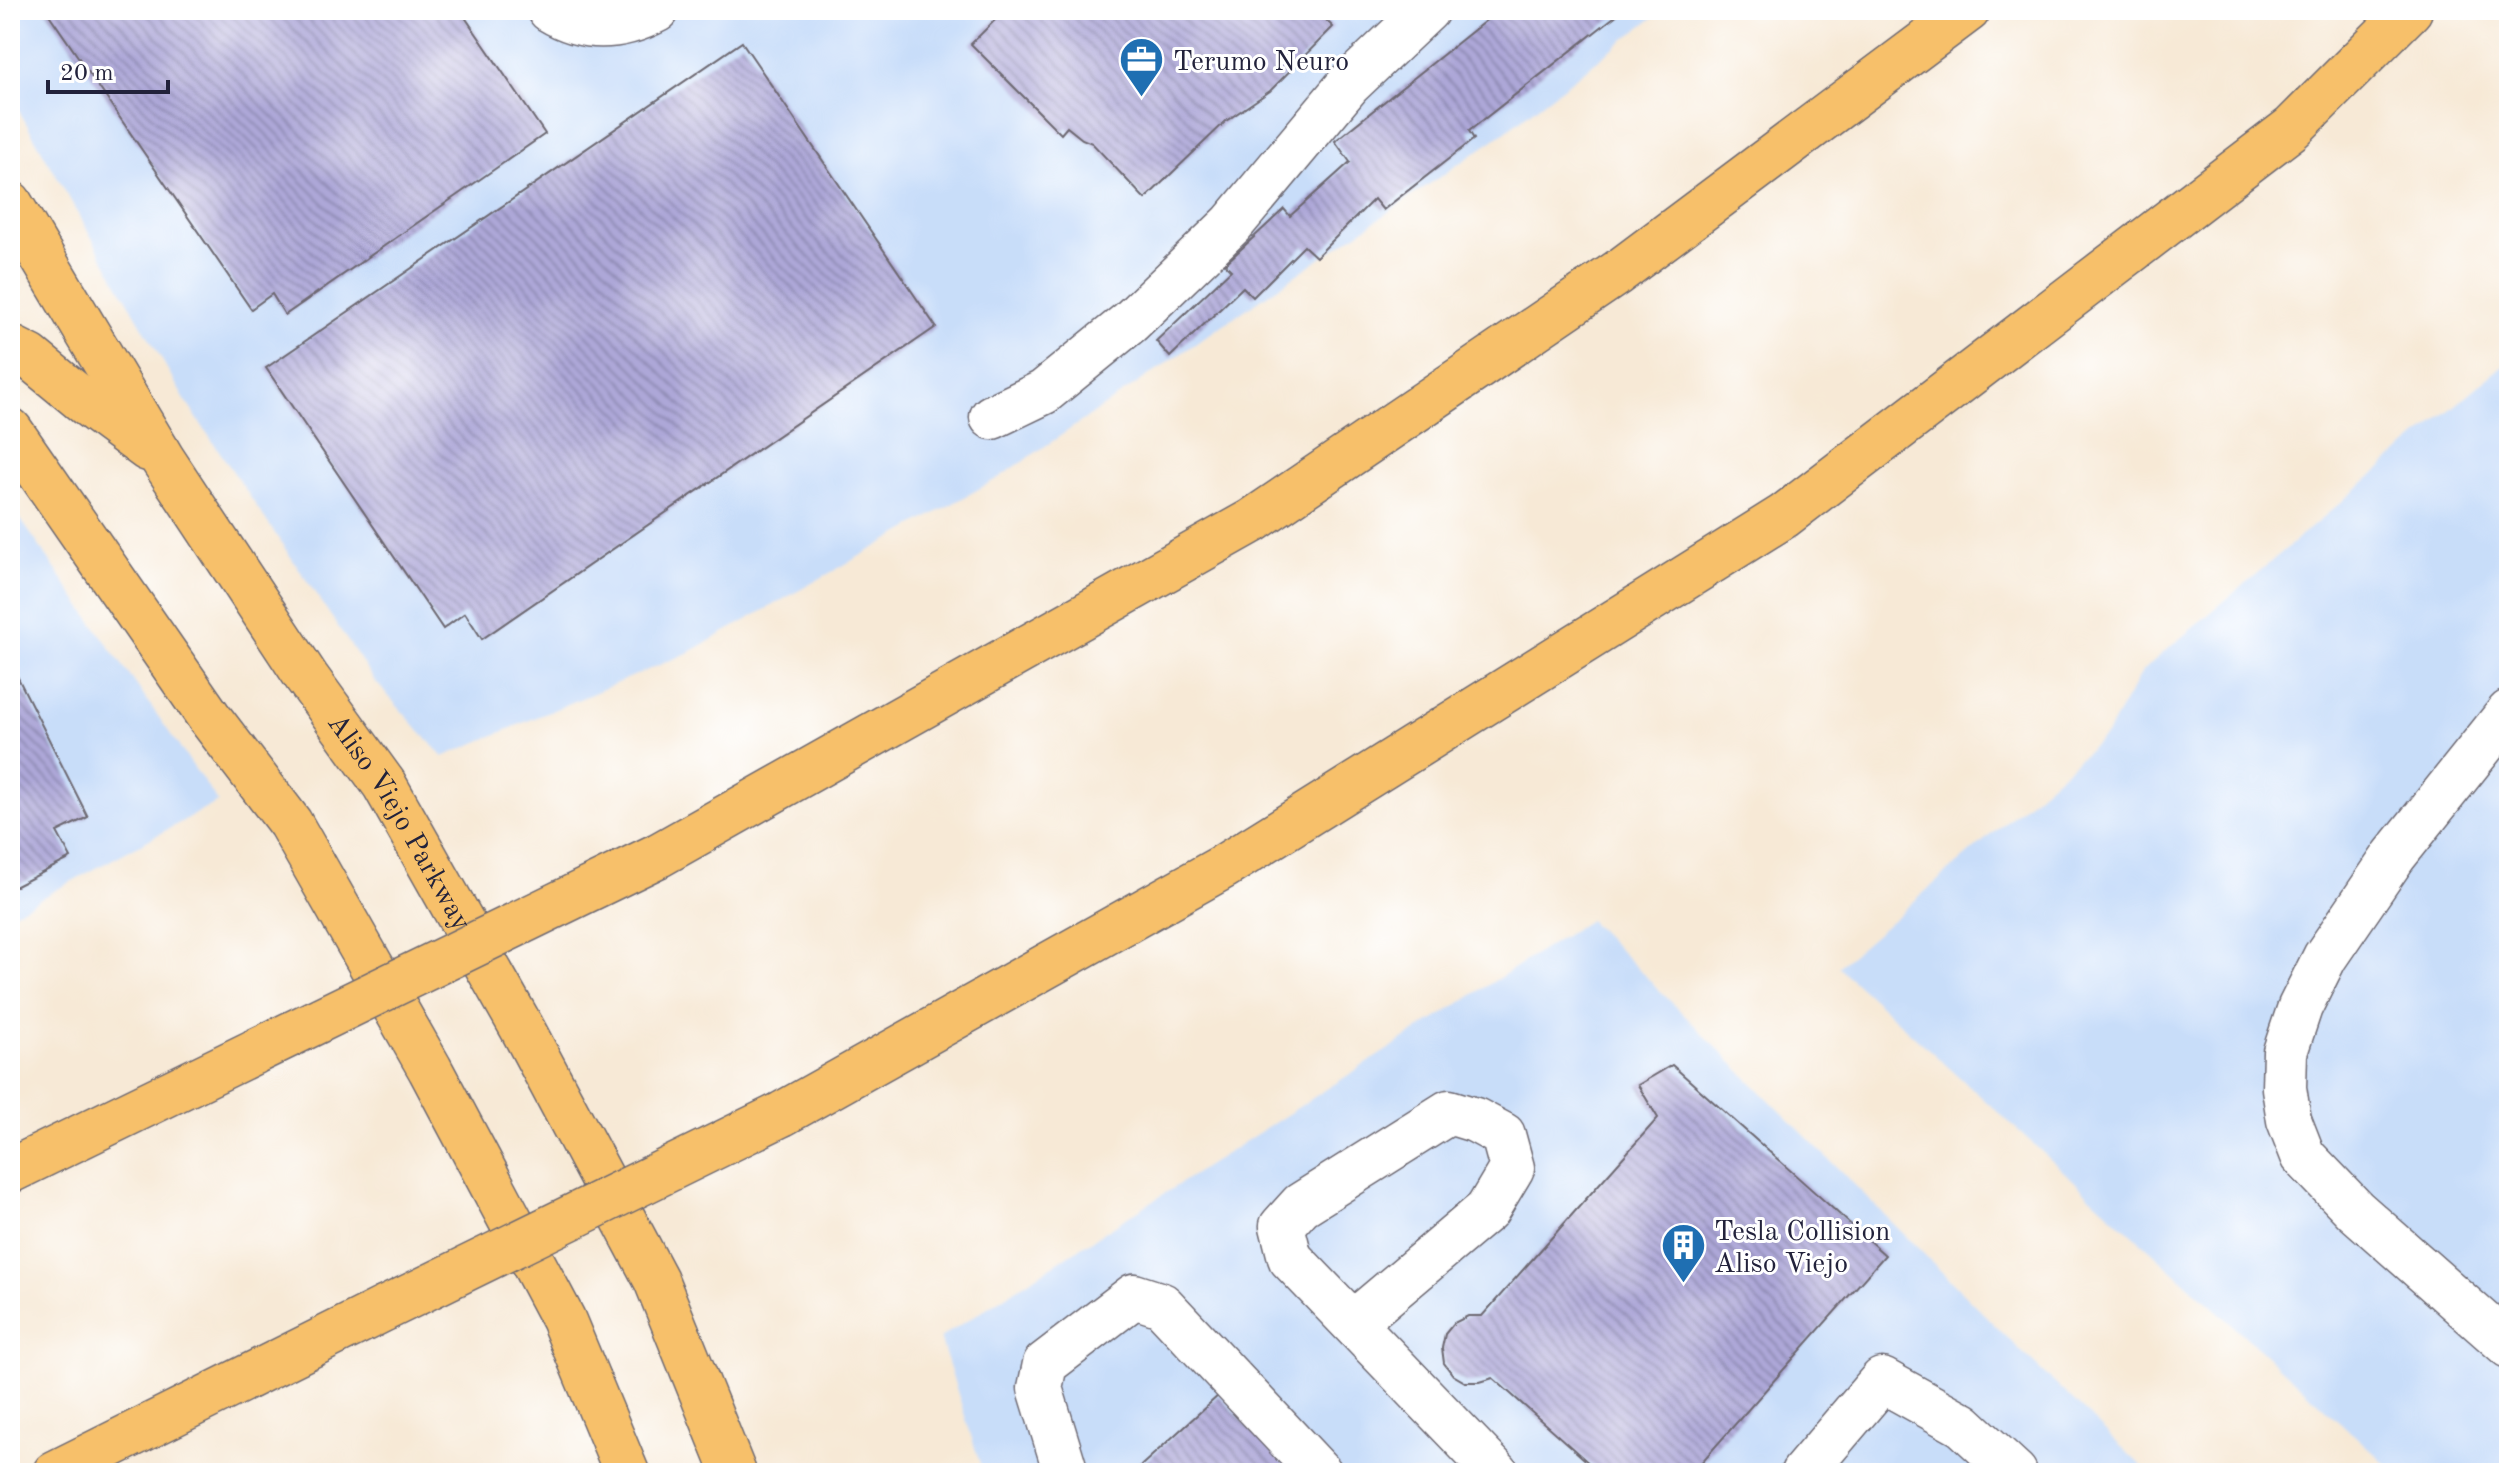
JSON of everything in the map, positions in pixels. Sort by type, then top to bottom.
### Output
[{"type":"main road","points":[[10,1171],[659,855],[1252,521],[1617,273],[1968,10]]},
{"type":"main road","points":[[55,1473],[782,1114],[1223,867],[1784,516],[2292,128],[2410,10]]},
{"type":"main road","name":"Aliso Viejo Parkway","points":[[10,203],[163,460],[307,678],[384,784],[514,1014],[656,1280],[734,1473]]},
{"type":"main road","points":[[10,347],[30,357],[163,460]]},
{"type":"main road","points":[[10,430],[209,717],[290,823],[430,1069],[563,1319],[627,1473]]},
{"type":"main road","points":[[10,1165],[65,1143]]},
{"type":"street","points":[[550,10],[567,20],[589,26],[612,27],[643,18],[657,10]]},
{"type":"street","points":[[992,417],[1044,392],[1130,322],[1232,224],[1349,84],[1427,10]]},
{"type":"street","points":[[2509,712],[2394,856],[2325,957],[2300,1007],[2285,1052],[2284,1088],[2289,1120],[2303,1156],[2355,1210],[2509,1346]]},
{"type":"street","points":[[1353,1323],[1487,1210],[1512,1168],[1503,1135],[1475,1120],[1449,1112],[1301,1205],[1282,1226],[1290,1258],[1497,1473]]},
{"type":"street","points":[[1066,1473],[1040,1388],[1045,1364],[1134,1296],[1162,1305],[1320,1473]]},
{"type":"street","points":[[1803,1473],[1882,1380],[1963,1425],[2015,1473]]},
{"type":"shaded area","points":[[10,10],[1663,10],[1494,140],[1000,477],[690,652],[443,757],[374,680],[186,402],[10,95]]},
{"type":"shaded area","points":[[2509,360],[2509,1473],[2396,1473],[1838,967],[2106,735],[2143,670]]},
{"type":"shaded area","points":[[10,504],[218,802],[10,915]]},
{"type":"shaded area","points":[[1589,920],[2028,1358],[2149,1473],[983,1473],[940,1338]]},
{"type":"building","points":[[46,10],[460,10],[545,134],[285,315],[272,294],[251,309]]},
{"type":"building","name":"Terumo Neuro","points":[[1005,10],[1334,10],[1325,19],[1333,27],[1270,91],[1226,121],[1145,199],[1092,143],[1067,127],[1061,134],[971,44]]},
{"type":"building","points":[[1499,10],[1623,10],[1469,131],[1474,139],[1383,210],[1374,199],[1316,257],[1304,246],[1253,297],[1243,287],[1170,357],[1156,341],[1231,270],[1225,264],[1284,209],[1290,216],[1350,162],[1335,141]]},
{"type":"building","points":[[742,42],[936,327],[482,639],[465,613],[443,629],[266,368]]},
{"type":"building","points":[[10,662],[88,817],[57,832],[71,858],[10,889]]},
{"type":"building","name":"Tesla Collision Aliso Viejo","points":[[1672,1065],[1885,1255],[1692,1473],[1600,1473],[1493,1378],[1465,1382],[1453,1375],[1444,1363],[1442,1348],[1445,1334],[1454,1323],[1468,1316],[1482,1316],[1658,1118],[1638,1085]]},
{"type":"building","points":[[1219,1395],[1291,1473],[1133,1473]]},
{"type":"place","name":"Terumo Neuro","points":[[1142,99]]},
{"type":"place","name":"Tesla Collision Aliso Viejo","points":[[1683,1285]]}]
